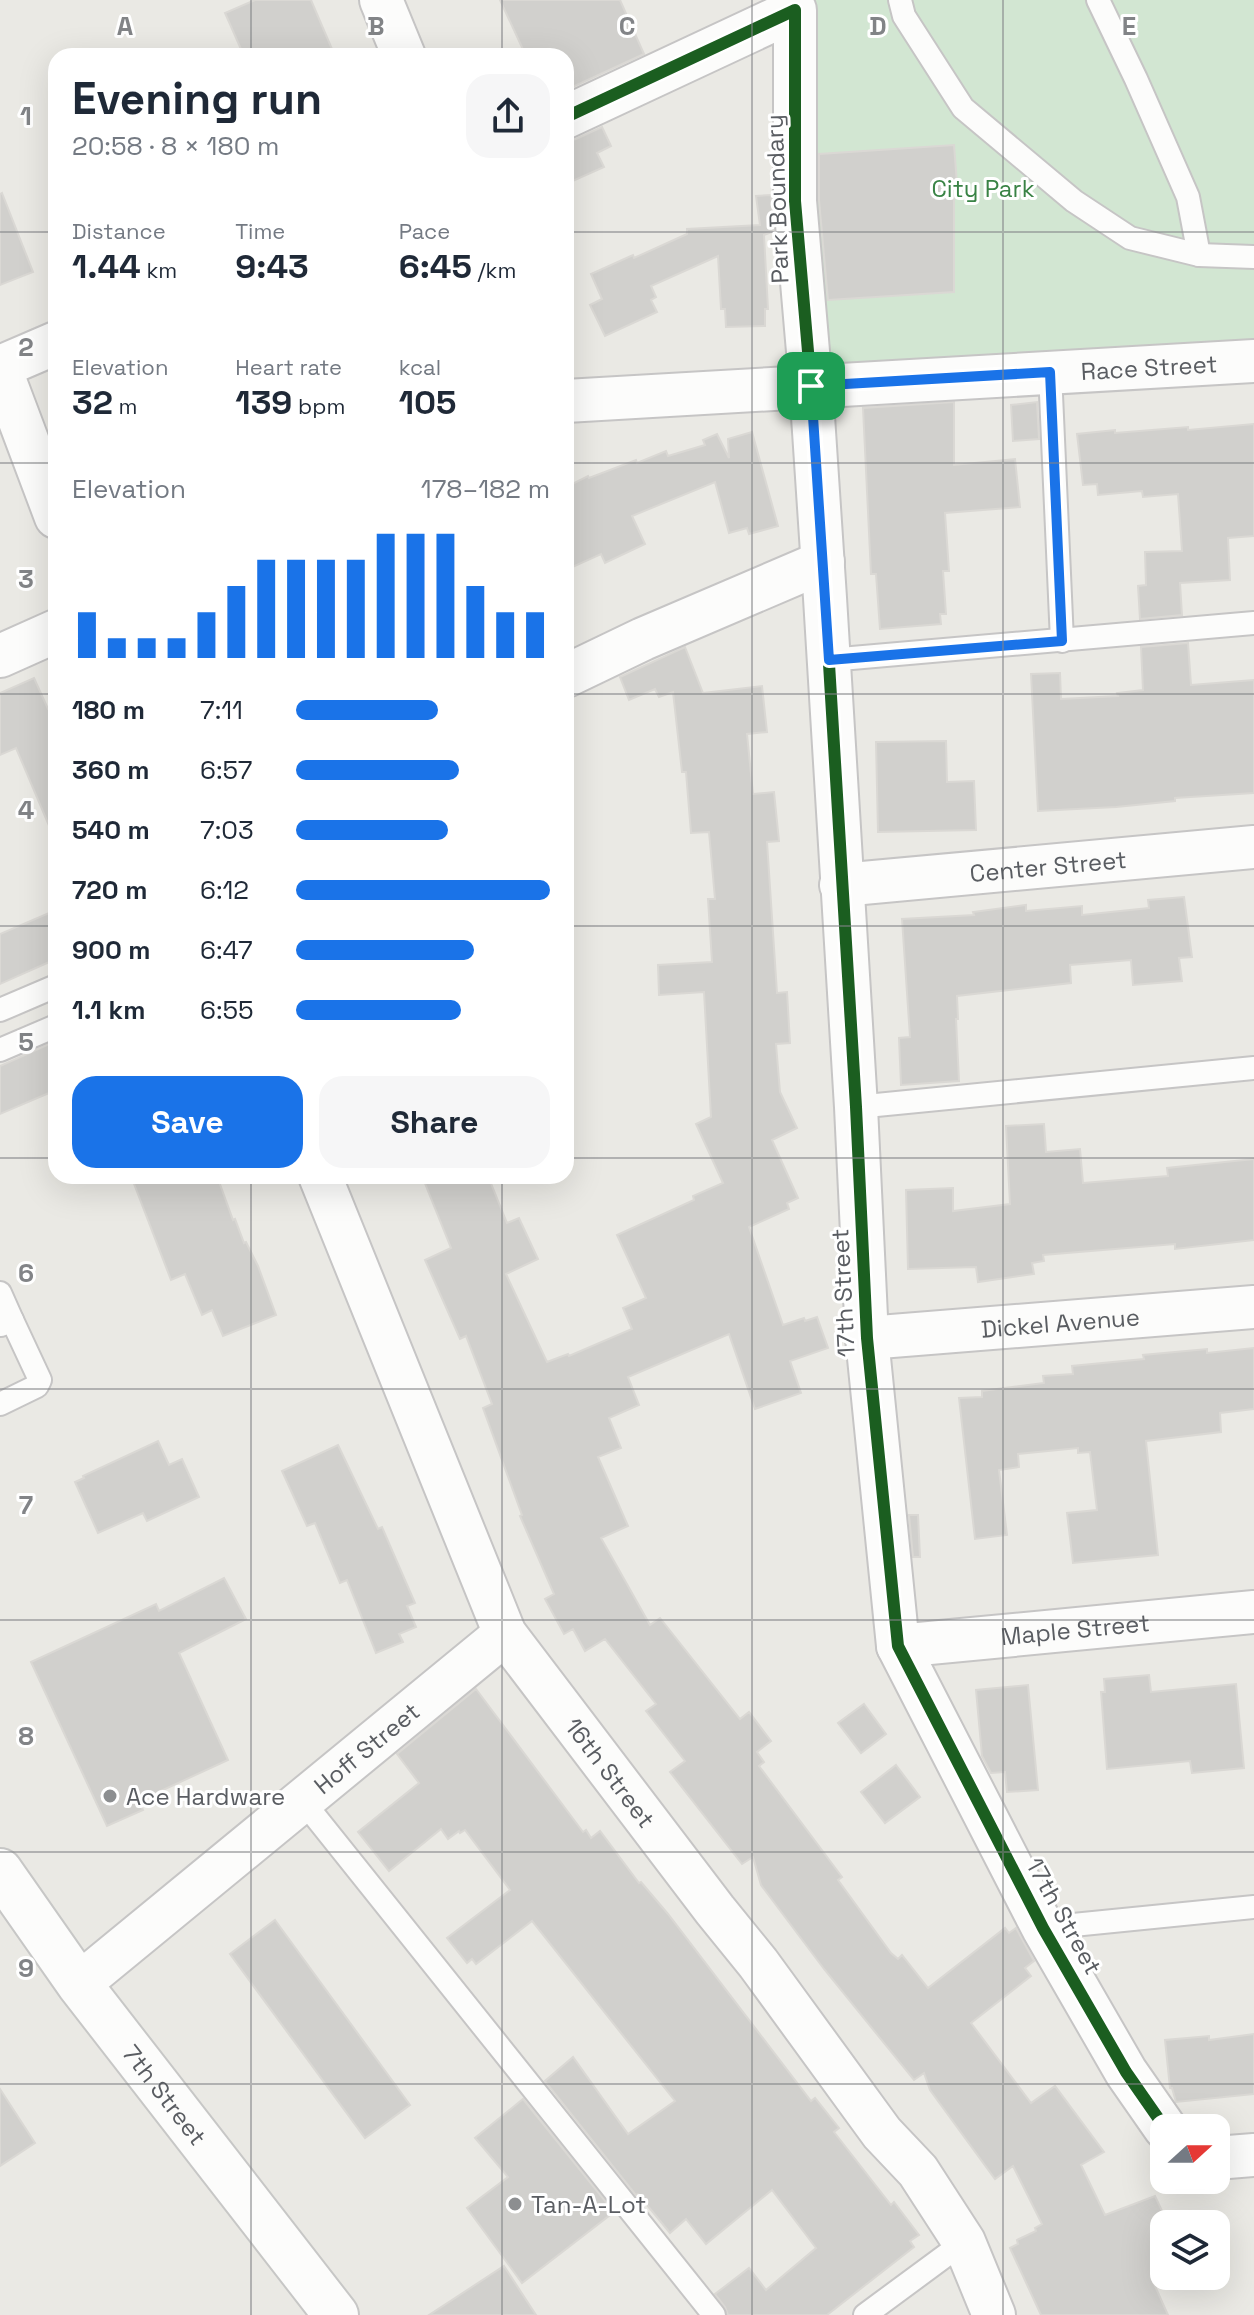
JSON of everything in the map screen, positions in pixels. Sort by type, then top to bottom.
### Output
[{"type":"main road","name":"7th Street","points":[[0,1871],[79,1984],[336,2315]]},
{"type":"street","points":[[381,0],[401,48]]},
{"type":"street","name":"Park Boundary","points":[[574,113],[795,10],[795,201],[811,386]]},
{"type":"street","points":[[48,347],[0,368],[48,496]]},
{"type":"street","name":"Race Street","points":[[574,398],[1254,361]]},
{"type":"street","name":"17th Street","points":[[811,386],[856,1107],[867,1338],[898,1646],[1043,1928],[1126,2072],[1155,2114]]},
{"type":"street","points":[[574,672],[643,639],[823,562]]},
{"type":"street","points":[[0,656],[48,635]]},
{"type":"street","name":"Center Street","points":[[841,885],[1254,847]]},
{"type":"street","name":"16th Street","points":[[323,1184],[505,1634],[758,1963],[882,2133],[918,2171],[964,2242],[994,2315]]},
{"type":"street","name":"Dickel Avenue","points":[[867,1338],[1254,1307]]},
{"type":"street","name":"Maple Street","points":[[898,1646],[1254,1612]]},
{"type":"street","name":"Hoff Street","points":[[79,1984],[505,1634]]},
{"type":"street","points":[[1230,2157],[1254,2155]]},
{"type":"lane","points":[[900,0],[904,16],[963,108],[1074,201],[1130,238],[1199,255],[1254,257]]},
{"type":"lane","points":[[1098,0],[1188,197],[1199,255]]},
{"type":"lane","points":[[1050,372],[1062,641]]},
{"type":"lane","points":[[829,660],[1254,623]]},
{"type":"lane","points":[[0,1010],[48,989]]},
{"type":"lane","points":[[0,1050],[48,1029]]},
{"type":"lane","points":[[856,1107],[1254,1068]]},
{"type":"lane","points":[[0,1293],[6,1322],[40,1380],[37,1386],[0,1404]]},
{"type":"lane","points":[[302,1800],[714,2315]]},
{"type":"lane","points":[[1043,1928],[1254,1907]]},
{"type":"lane","points":[[865,2315],[964,2242]]},
{"type":"green space","name":"City Park","points":[[797,0],[1254,0],[1254,361],[811,386]]},
{"type":"building","points":[[255,0],[311,0],[332,48],[240,48],[225,13]]},
{"type":"building","points":[[500,0],[620,0],[644,54],[574,86],[574,48],[522,48]]},
{"type":"building","points":[[602,127],[611,146],[597,153],[604,167],[574,180],[574,139]]},
{"type":"building","points":[[954,145],[958,197],[954,197],[954,292],[828,300],[819,200],[819,154]]},
{"type":"building","points":[[0,194],[33,272],[0,285]]},
{"type":"building","points":[[771,195],[774,231],[764,235],[768,309],[765,309],[765,326],[726,327],[725,309],[721,309],[718,256],[651,286],[656,297],[651,300],[657,312],[605,336],[590,305],[602,299],[591,274],[687,234],[687,229],[760,225],[756,196]]},
{"type":"building","points":[[954,402],[954,465],[1015,459],[1020,507],[945,513],[949,571],[943,571],[946,614],[940,614],[941,624],[880,629],[876,574],[871,574],[863,408]]},
{"type":"building","points":[[1037,402],[1039,439],[1013,441],[1011,405]]},
{"type":"building","points":[[1254,424],[1254,536],[1228,538],[1230,580],[1180,583],[1182,615],[1140,619],[1138,586],[1146,585],[1145,552],[1182,551],[1178,494],[1143,497],[1142,491],[1098,495],[1097,484],[1083,485],[1077,434]]},
{"type":"building","points":[[752,432],[778,526],[749,534],[747,528],[729,533],[715,482],[632,516],[645,544],[605,563],[601,554],[574,566],[574,483],[666,451],[668,456],[705,445],[703,440],[717,434],[729,458],[728,439]]},
{"type":"building","points":[[1188,643],[1191,685],[1254,680],[1254,793],[1175,798],[1175,801],[1116,807],[1038,811],[1031,674],[1060,673],[1061,699],[1118,696],[1117,693],[1143,690],[1141,647]]},
{"type":"building","points":[[685,647],[703,693],[762,686],[767,732],[747,734],[753,794],[774,792],[779,841],[767,842],[777,993],[787,992],[790,1043],[776,1044],[780,1092],[797,1128],[772,1140],[798,1198],[787,1203],[789,1209],[749,1227],[783,1325],[817,1317],[828,1348],[790,1361],[801,1393],[755,1409],[729,1334],[628,1377],[639,1405],[609,1418],[621,1448],[598,1457],[628,1526],[601,1538],[650,1625],[660,1618],[740,1719],[749,1712],[771,1741],[757,1752],[764,1762],[759,1766],[842,1877],[838,1880],[891,1953],[898,1959],[902,1955],[928,1988],[1005,1928],[1009,1933],[1016,1928],[1034,1961],[1025,1968],[1031,1976],[971,2023],[1031,2103],[1055,2086],[1104,2152],[1081,2165],[1105,2215],[1155,2196],[1162,2210],[1150,2210],[1150,2290],[1157,2290],[1168,2315],[1041,2315],[1010,2248],[1042,2224],[1013,2166],[995,2179],[930,2090],[924,2073],[914,2080],[824,1969],[761,1885],[753,1857],[742,1864],[670,1772],[685,1761],[646,1711],[656,1704],[605,1639],[585,1651],[573,1629],[564,1634],[545,1599],[554,1594],[520,1516],[483,1408],[492,1404],[466,1336],[460,1339],[425,1260],[451,1248],[425,1184],[491,1184],[507,1223],[519,1218],[538,1259],[506,1274],[547,1362],[632,1329],[623,1308],[646,1298],[617,1235],[694,1200],[693,1196],[723,1183],[696,1124],[711,1117],[704,992],[659,995],[658,965],[712,962],[708,899],[715,899],[709,832],[691,833],[686,772],[682,772],[673,692],[659,697],[655,689],[629,700],[620,677]]},
{"type":"building","points":[[34,678],[48,709],[48,823],[16,748],[0,755],[0,693]]},
{"type":"building","points":[[946,741],[947,782],[974,781],[976,830],[878,832],[876,742]]},
{"type":"building","points":[[1184,897],[1192,957],[1179,958],[1182,981],[1133,985],[1131,960],[1070,965],[1071,983],[957,996],[959,1081],[901,1085],[899,1038],[910,1037],[902,919],[974,915],[973,912],[1026,905],[1026,911],[1082,906],[1082,915],[1149,908],[1148,900]]},
{"type":"building","points":[[48,913],[48,963],[0,984],[0,934]]},
{"type":"building","points":[[48,1045],[48,1093],[0,1114],[0,1066]]},
{"type":"building","points":[[1044,1124],[1046,1152],[1080,1149],[1083,1183],[1168,1176],[1167,1168],[1254,1159],[1254,1240],[1175,1249],[1175,1244],[1043,1255],[1044,1261],[1032,1263],[1034,1274],[978,1282],[976,1267],[908,1269],[906,1190],[953,1188],[953,1211],[1010,1204],[1006,1126]]},
{"type":"building","points":[[134,1184],[220,1184],[233,1220],[258,1266],[276,1315],[223,1336],[212,1310],[202,1315],[185,1274],[171,1280]]},
{"type":"building","points":[[1254,1348],[1254,1409],[1220,1413],[1221,1432],[1146,1441],[1158,1555],[1073,1563],[1067,1513],[1097,1510],[1090,1452],[1078,1453],[1078,1448],[1018,1454],[1019,1467],[999,1470],[1007,1535],[975,1539],[959,1398],[982,1397],[982,1391],[1044,1383],[1043,1376],[1073,1374],[1072,1366],[1144,1359],[1143,1355]]},
{"type":"building","points":[[158,1441],[169,1465],[182,1459],[199,1497],[147,1521],[143,1513],[98,1533],[75,1482]]},
{"type":"building","points":[[338,1445],[378,1529],[382,1527],[415,1603],[407,1606],[416,1627],[399,1634],[403,1642],[376,1653],[347,1580],[340,1583],[315,1523],[307,1526],[282,1471]]},
{"type":"building","points":[[909,1515],[918,1515],[920,1557],[913,1557]]},
{"type":"building","points":[[224,1578],[246,1619],[179,1653],[228,1760],[139,1801],[143,1810],[107,1826],[31,1662],[156,1604],[159,1611]]},
{"type":"building","points":[[1149,1675],[1151,1692],[1236,1684],[1244,1768],[1192,1773],[1190,1761],[1107,1769],[1101,1692],[1105,1692],[1104,1679]]},
{"type":"building","points":[[1028,1685],[1038,1790],[1007,1792],[1005,1772],[991,1773],[982,1756],[976,1690]]},
{"type":"building","points":[[476,1689],[583,1832],[586,1830],[591,1838],[600,1831],[639,1883],[668,1914],[811,2101],[815,2098],[839,2128],[834,2132],[891,2205],[894,2202],[919,2235],[910,2241],[914,2247],[827,2315],[728,2315],[715,2294],[749,2268],[766,2290],[816,2248],[772,2190],[706,2244],[686,2219],[670,2233],[545,2081],[573,2057],[628,2134],[675,2101],[532,1921],[476,1964],[472,1959],[467,1963],[447,1938],[510,1890],[465,1830],[448,1839],[441,1829],[389,1871],[358,1832],[419,1783],[397,1754]]},
{"type":"building","points":[[864,1704],[886,1734],[861,1753],[838,1723]]},
{"type":"building","points":[[896,1765],[920,1797],[885,1823],[861,1792]]},
{"type":"building","points":[[275,1920],[410,2105],[365,2138],[230,1954]]},
{"type":"building","points":[[1254,2034],[1254,2094],[1176,2102],[1170,2088],[1165,2040],[1209,2036],[1209,2040]]},
{"type":"building","points":[[0,2089],[35,2143],[0,2166]]},
{"type":"building","points":[[523,2099],[614,2212],[522,2283],[467,2208],[508,2177],[475,2138]]},
{"type":"building","points":[[504,2266],[536,2315],[429,2315]]},
{"type":"cycle path","points":[[574,113],[795,10],[795,201],[825,598],[867,1338],[898,1646],[1043,1928],[1126,2072],[1155,2114]]},
{"type":"place","name":"Ace Hardware","points":[[110,1796]]},
{"type":"place","name":"Tan-A-Lot","points":[[515,2204]]},
{"type":"route","points":[[1050,372],[1062,641],[829,660],[811,386],[1050,372]]}]
